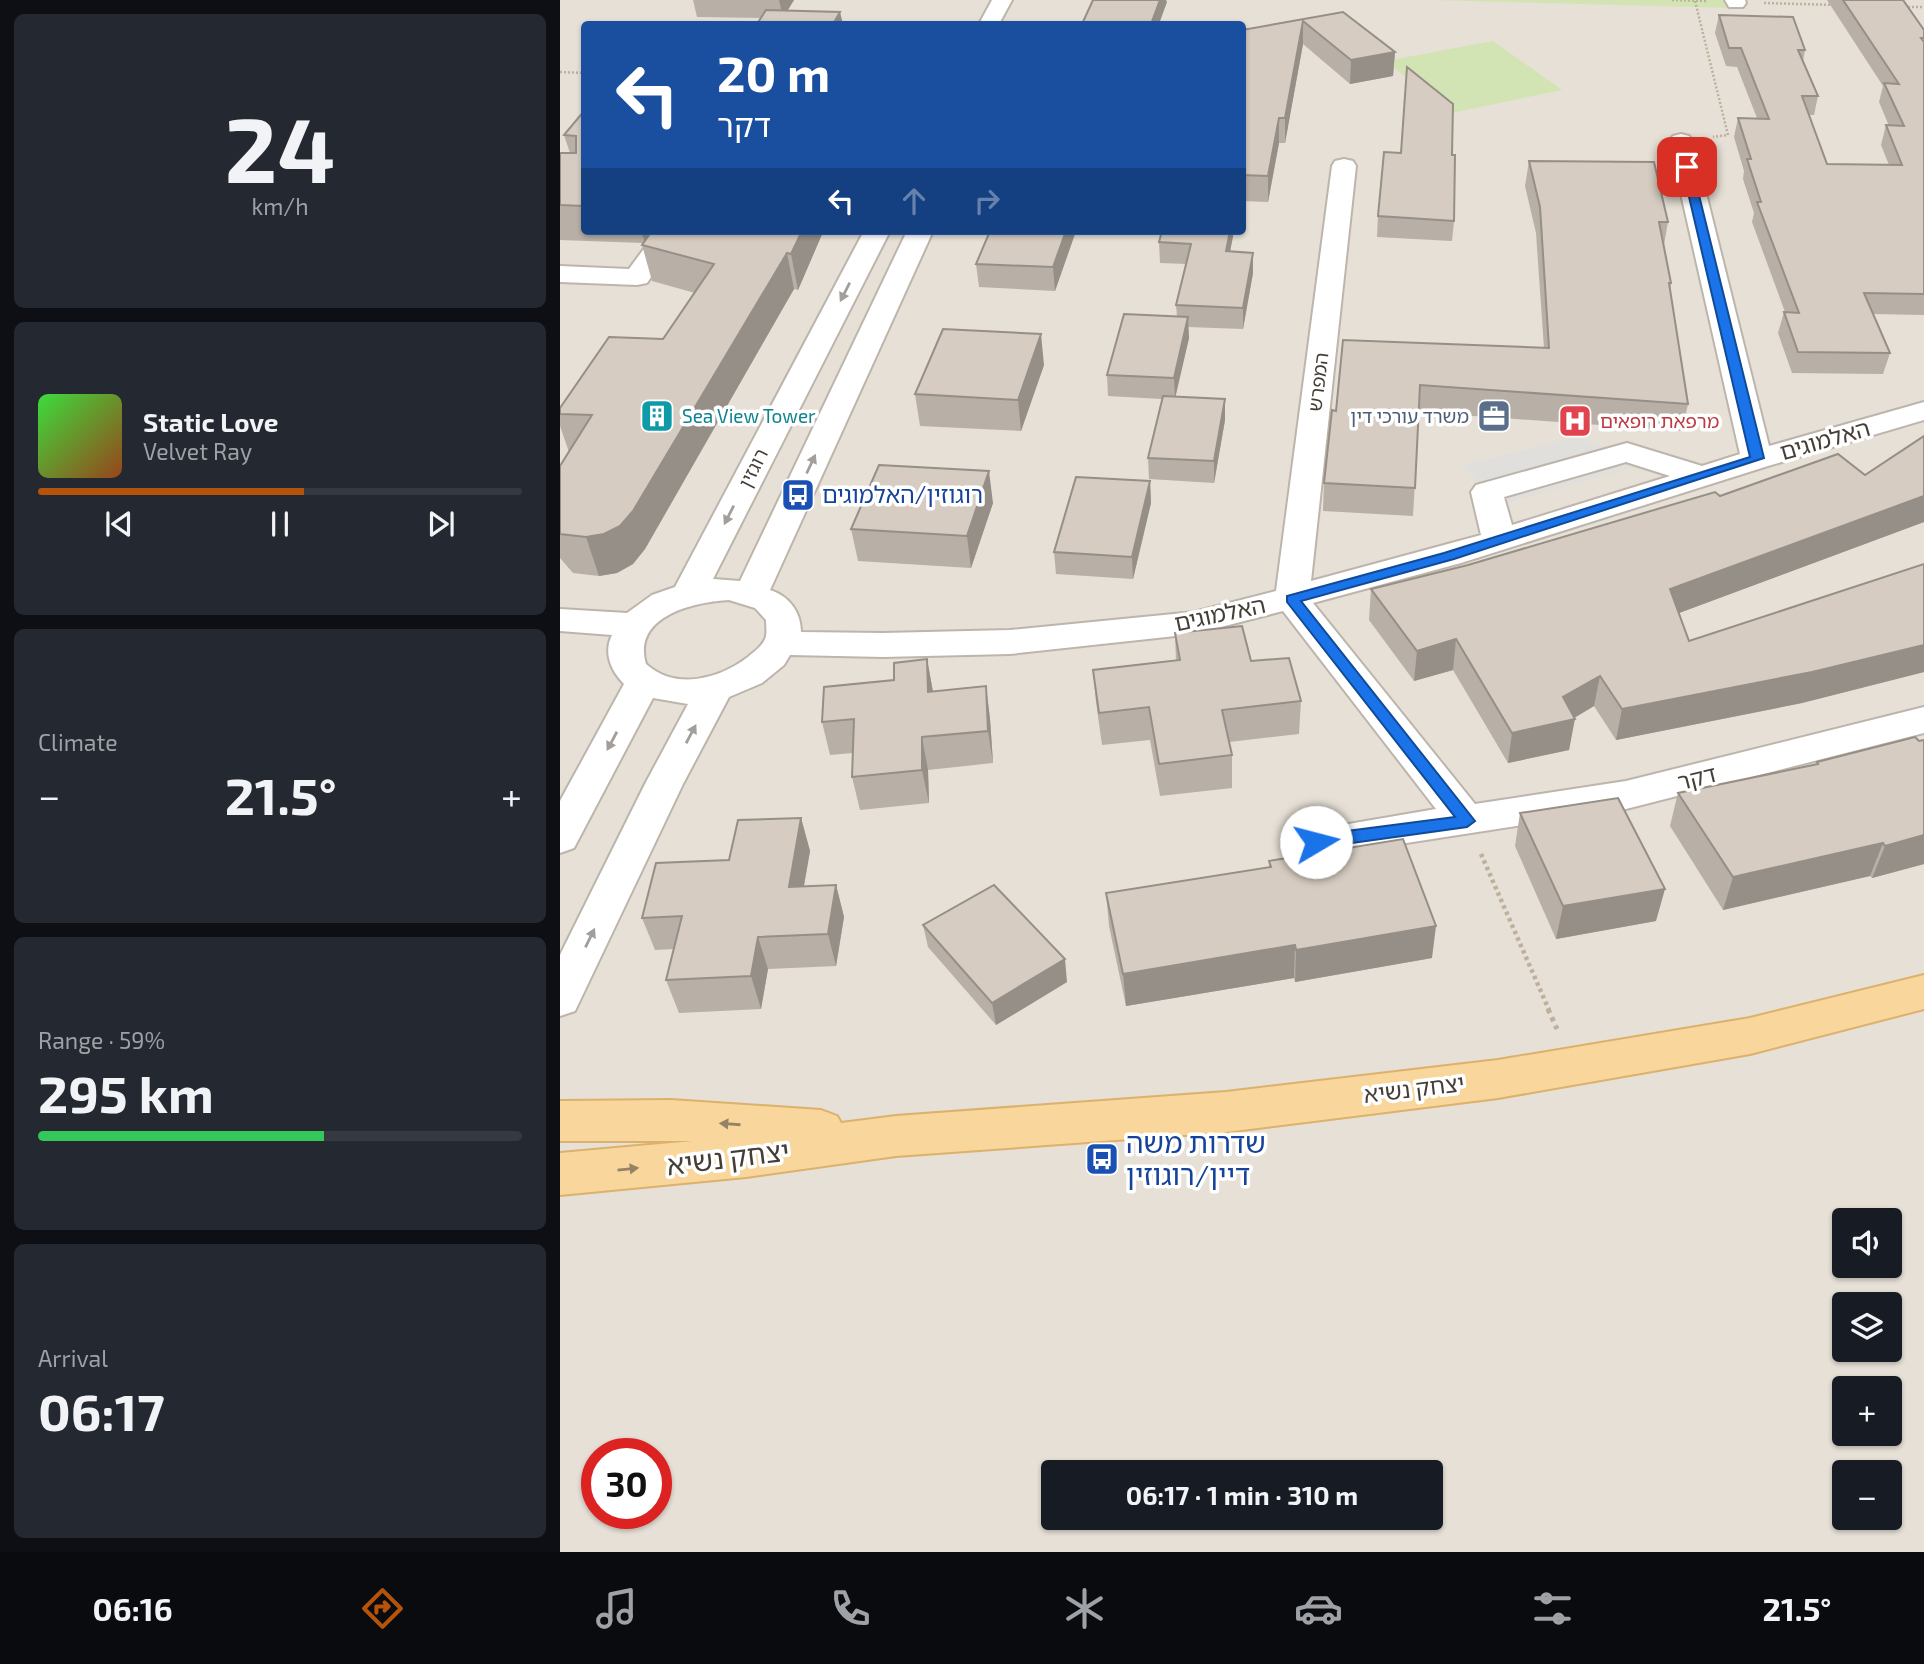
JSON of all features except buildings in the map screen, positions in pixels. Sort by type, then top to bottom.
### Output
[{"type":"main road","name":"יצחק נשיא","points":[[560,1174],[746,1157],[896,1136],[1226,1112],[1498,1079],[1750,1036],[1924,992]]},
{"type":"main road","name":"יצחק נשיא","points":[[560,1121],[671,1120],[896,1136]]},
{"type":"street","points":[[991,21],[1002,0]]},
{"type":"street","points":[[1681,141],[1757,458]]},
{"type":"street","name":"המפרש","points":[[1292,599],[1344,166]]},
{"type":"street","points":[[560,274],[637,277],[667,235]]},
{"type":"street","name":"רוגזין","points":[[688,594],[875,235]]},
{"type":"street","points":[[751,593],[918,235]]},
{"type":"street","name":"האלמוגים","points":[[783,643],[883,645],[1010,642],[1194,623],[1292,599],[1499,540],[1757,458],[1919,417]]},
{"type":"street","points":[[1499,540],[1486,492],[1627,452],[1700,476]]},
{"type":"street","points":[[710,590],[751,593],[769,601],[781,612],[786,627],[783,643],[758,671],[715,688],[688,691],[664,689],[644,681],[631,670],[624,656],[626,640],[635,625],[667,601],[710,590]]},
{"type":"street","points":[[1292,599],[1467,821]]},
{"type":"street","points":[[560,620],[635,625]]},
{"type":"street","points":[[560,838],[644,681]]},
{"type":"street","points":[[560,999],[664,784],[715,688]]},
{"type":"street","name":"דקר","points":[[1316,842],[1626,795],[1924,720]]},
{"type":"path","points":[[1672,0],[1843,5]]},
{"type":"path","points":[[1681,141],[1728,135],[1695,1]]},
{"type":"path","points":[[1897,6],[1924,7]]},
{"type":"path","points":[[560,72],[581,73]]},
{"type":"path","points":[[1467,821],[1573,1066]]},
{"type":"shaded area","points":[[560,0],[1924,0],[1924,1552],[560,1552]]},
{"type":"shaded area","points":[[1577,438],[1656,461],[1499,505],[1462,465]]},
{"type":"green space","points":[[1431,0],[1732,0],[1736,8]]},
{"type":"green space","points":[[1493,41],[1562,90],[1451,113],[1386,61]]},
{"type":"place","name":"Sea View Tower","points":[[657,416]]},
{"type":"place","name":"משרד עורכי דין","points":[[1494,416]]},
{"type":"place","name":"מרפאת רופאים","points":[[1575,421]]},
{"type":"place","name":"רוגוזין/האלמוגים","points":[[798,495]]},
{"type":"place","name":"שדרות משה דיין/רוגוזין","points":[[1102,1159]]},
{"type":"route","points":[[1316,842],[1467,821],[1292,599],[1449,556],[1757,458],[1687,167]]}]
